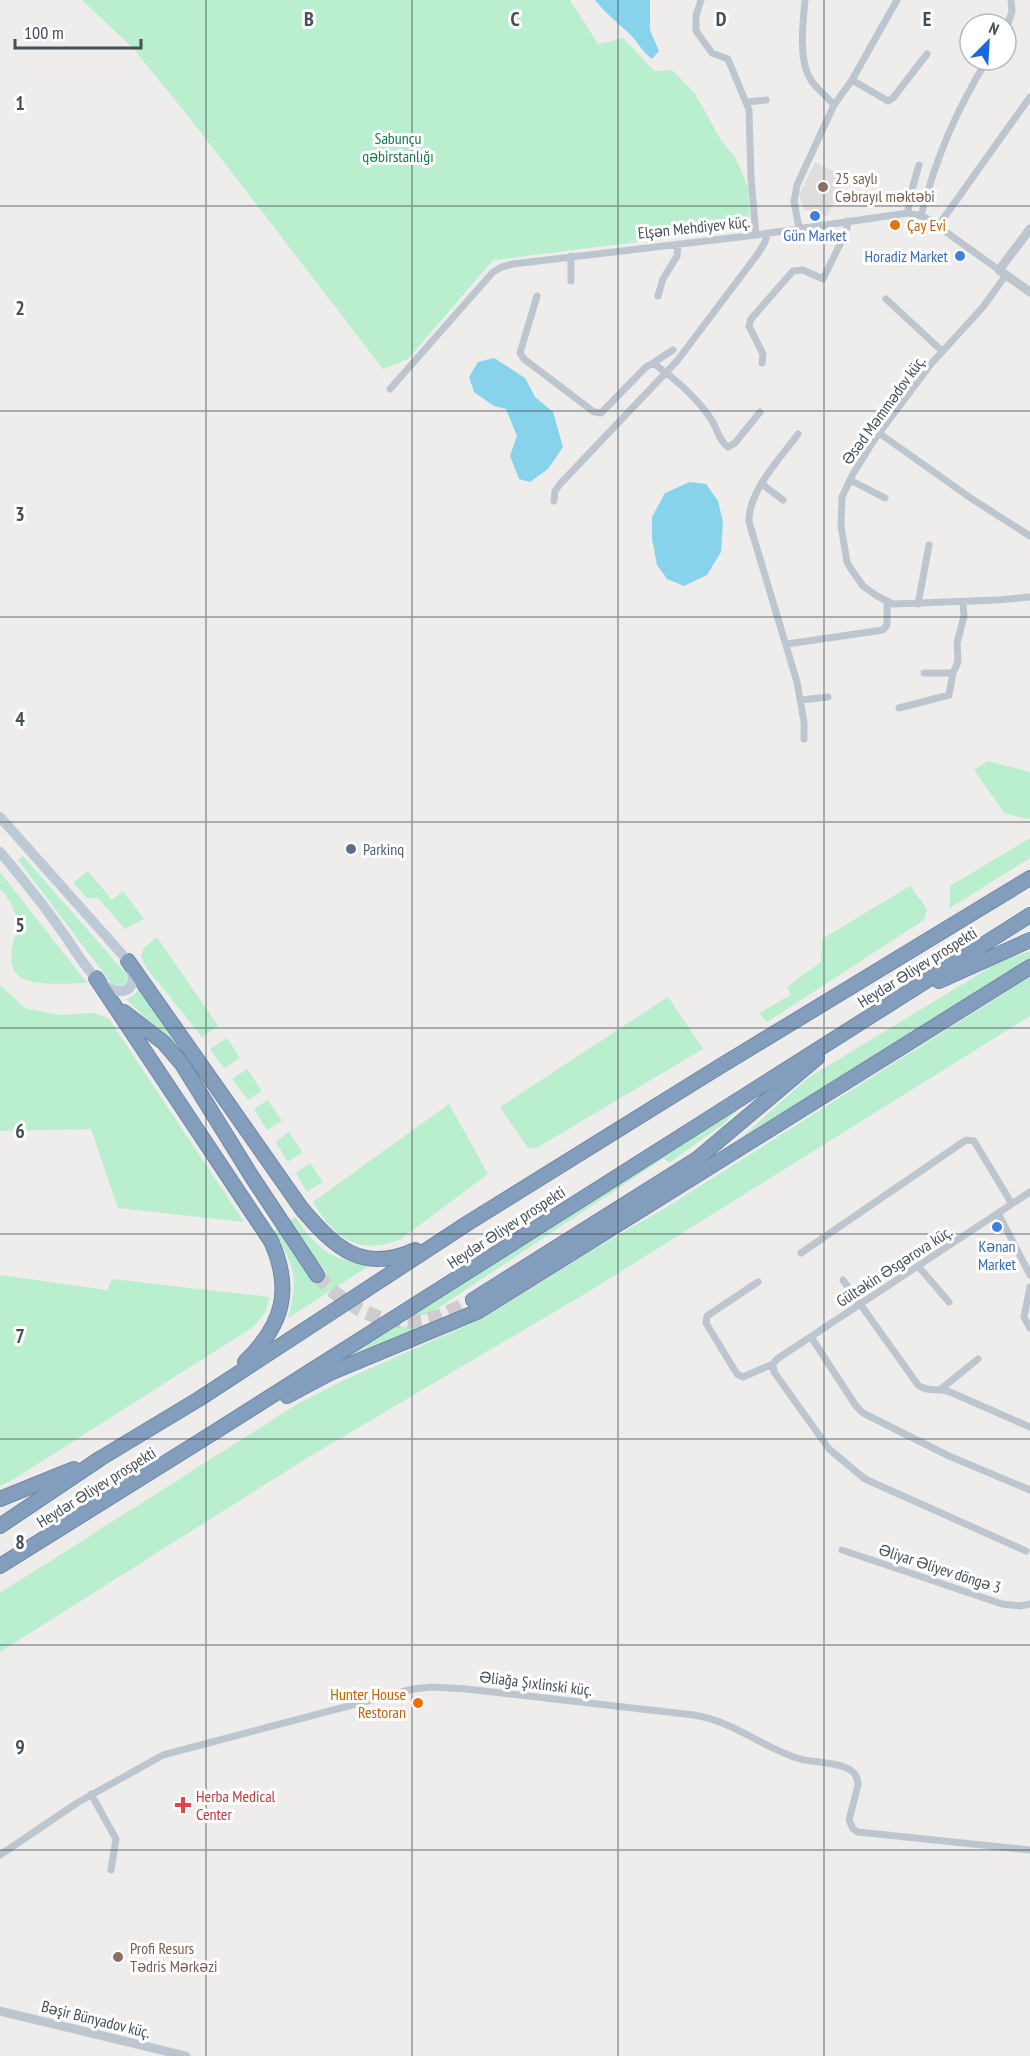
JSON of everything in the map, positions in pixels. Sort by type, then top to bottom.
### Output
[{"type":"highway","name":"Heydər Əliyev prospekti","points":[[0,1526],[101,1458],[199,1399],[468,1223],[719,1066],[1030,878]]},
{"type":"highway","name":"Heydər Əliyev prospekti","points":[[0,1566],[1030,915]]},
{"type":"highway","points":[[473,1300],[697,1159],[819,1057],[883,1008],[1030,940]]},
{"type":"highway","points":[[128,961],[302,1209],[323,1234],[334,1243],[358,1256],[376,1260],[389,1259],[414,1251],[468,1223]]},
{"type":"highway","points":[[213,1433],[332,1372],[479,1311],[1030,967]]},
{"type":"highway","points":[[96,978],[271,1241],[280,1260],[284,1281],[281,1309],[265,1340],[244,1362],[199,1399]]},
{"type":"highway","points":[[118,1008],[155,1035],[172,1051],[317,1275]]},
{"type":"highway","points":[[0,1499],[101,1458]]},
{"type":"highway","points":[[0,1517],[101,1458]]},
{"type":"main road","points":[[0,817],[128,961],[134,975],[132,984],[125,991],[113,990],[96,978],[48,912],[0,852]]},
{"type":"street","points":[[701,0],[696,16],[696,31],[712,53],[728,59],[746,102],[751,122],[750,156],[756,235]]},
{"type":"street","points":[[805,0],[803,34],[806,72],[834,105]]},
{"type":"street","points":[[799,228],[794,202],[797,185],[834,105],[852,80],[897,0]]},
{"type":"street","points":[[852,80],[888,100],[893,98],[927,54]]},
{"type":"street","points":[[921,216],[930,182],[951,124],[980,72]]},
{"type":"street","points":[[938,226],[1030,97]]},
{"type":"street","points":[[746,102],[766,100]]},
{"type":"street","points":[[908,213],[910,196],[919,165]]},
{"type":"street","name":"Elşən Mehdiyev küç.","points":[[390,389],[493,272],[513,264],[756,235],[908,213],[921,216],[938,226],[1030,292]]},
{"type":"street","points":[[762,363],[763,354],[749,326],[751,319],[793,271],[804,270],[823,279],[846,232],[848,221]]},
{"type":"street","points":[[1003,273],[1030,229]]},
{"type":"street","points":[[554,501],[555,491],[564,479],[667,373],[757,255],[768,233]]},
{"type":"street","points":[[658,296],[663,279],[677,256],[678,244]]},
{"type":"street","points":[[571,256],[571,281]]},
{"type":"street","name":"Əsəd Məmmədov küç.","points":[[887,602],[863,585],[847,562],[841,526],[842,497],[879,433],[942,351],[984,307],[1003,273]]},
{"type":"street","points":[[537,296],[520,352],[524,359],[594,412],[601,413],[645,367],[673,350]]},
{"type":"street","points":[[886,299],[942,351]]},
{"type":"street","points":[[653,363],[667,373],[701,406],[728,447],[735,443],[760,412]]},
{"type":"street","points":[[879,433],[972,499],[1030,536]]},
{"type":"street","points":[[798,434],[762,484],[751,503],[749,513],[750,531],[787,644],[801,700],[804,739]]},
{"type":"street","points":[[850,480],[885,498]]},
{"type":"street","points":[[762,484],[783,500]]},
{"type":"street","points":[[918,604],[929,545]]},
{"type":"street","points":[[787,644],[883,630],[887,625],[887,602],[918,604],[1030,597]]},
{"type":"street","points":[[899,708],[949,695],[953,673],[958,662],[957,643],[964,616],[963,602]]},
{"type":"street","points":[[924,673],[953,673]]},
{"type":"street","points":[[801,700],[828,697]]},
{"type":"street","points":[[801,1253],[966,1140],[974,1141],[1012,1204]]},
{"type":"street","name":"Gültəkin Əsgərova küç.","points":[[758,1282],[707,1316],[706,1323],[740,1376],[746,1376],[773,1364],[777,1359],[859,1304],[1030,1192]]},
{"type":"street","points":[[998,1213],[1030,1275]]},
{"type":"street","points":[[918,1266],[949,1302]]},
{"type":"street","points":[[843,1280],[918,1385],[924,1390],[940,1389],[978,1359]]},
{"type":"street","points":[[1030,1287],[1024,1317],[1030,1328]]},
{"type":"street","points":[[812,1337],[856,1406],[864,1413],[949,1456],[1030,1490]]},
{"type":"street","points":[[773,1364],[774,1372],[817,1434],[837,1457],[865,1479],[1026,1551]]},
{"type":"street","points":[[940,1389],[1028,1423]]},
{"type":"street","name":"Əliyar Əliyev döngə 3","points":[[842,1550],[1002,1604],[1020,1606],[1030,1604]]},
{"type":"street","name":"Əliağa Şıxlinski küç.","points":[[0,1855],[91,1794],[172,1752],[413,1689],[442,1687],[711,1718],[789,1755],[847,1768],[855,1772],[858,1785],[849,1820],[853,1829],[858,1832],[1030,1850]]},
{"type":"street","points":[[91,1794],[116,1839],[111,1870]]},
{"type":"street","name":"Bəşir Bünyadov küç.","points":[[0,2011],[186,2056]]},
{"type":"shaded area","name":"25 saylı Cəbrayıl məktəbi","points":[[815,162],[847,178],[827,216],[804,209],[799,195]]},
{"type":"green space","name":"Sabunçu qəbirstanlığı","points":[[82,0],[570,0],[598,44],[623,38],[654,71],[672,70],[695,94],[721,140],[736,159],[748,187],[750,228],[493,260],[408,359],[383,369],[133,48]]},
{"type":"green space","points":[[988,761],[1030,772],[1030,819],[1005,814],[974,770]]},
{"type":"green space","points":[[1030,838],[1030,858],[950,908],[950,886]]},
{"type":"green space","points":[[23,856],[127,975],[126,984],[122,986],[112,984],[18,860]]},
{"type":"green space","points":[[88,871],[112,900],[123,891],[144,919],[125,929],[98,898],[87,898],[73,883]]},
{"type":"green space","points":[[0,872],[87,983],[40,983],[26,980],[13,969],[11,954],[17,918],[11,904],[0,889]]},
{"type":"green space","points":[[910,886],[927,909],[924,920],[767,1022],[759,1013],[791,995],[787,987],[821,962],[822,939]]},
{"type":"green space","points":[[157,937],[218,1026],[202,1037],[145,966],[141,956],[144,948]]},
{"type":"green space","points":[[1030,951],[1030,962],[743,1136],[808,1078],[999,962]]},
{"type":"green space","points":[[1030,977],[1030,1016],[588,1292],[307,1458],[0,1652],[0,1593],[299,1403],[344,1380],[484,1318],[667,1207]]},
{"type":"green space","points":[[0,985],[25,1008],[59,1015],[94,1013],[109,1019],[244,1222],[118,1208],[91,1129],[0,1131]]},
{"type":"green space","points":[[140,987],[183,1047],[179,1050],[126,999],[134,995]]},
{"type":"green space","points":[[668,997],[703,1049],[538,1147],[528,1148],[500,1107]]},
{"type":"green space","points":[[227,1038],[240,1058],[224,1068],[210,1049]]},
{"type":"green space","points":[[247,1069],[262,1091],[248,1100],[232,1079]]},
{"type":"green space","points":[[761,1088],[722,1125],[669,1163],[664,1158],[429,1314],[408,1317]]},
{"type":"green space","points":[[268,1100],[282,1121],[267,1130],[254,1109]]},
{"type":"green space","points":[[449,1104],[488,1174],[401,1239],[386,1244],[360,1245],[350,1241],[330,1226],[313,1202]]},
{"type":"green space","points":[[289,1132],[302,1152],[288,1162],[276,1142]]},
{"type":"green space","points":[[310,1163],[323,1182],[307,1192],[296,1173]]},
{"type":"green space","points":[[295,1217],[311,1238],[326,1251],[344,1260],[369,1266],[288,1318],[293,1292],[293,1273],[286,1254],[273,1231],[278,1228],[295,1256],[317,1284],[326,1272],[288,1222]]},
{"type":"green space","points":[[0,1275],[107,1290],[112,1279],[270,1297],[265,1313],[253,1327],[0,1486]]},
{"type":"green space","points":[[393,1326],[423,1327],[342,1359]]},
{"type":"water","points":[[595,0],[650,0],[650,30],[659,51],[652,59],[630,34]]},
{"type":"water","points":[[494,358],[525,378],[535,397],[553,412],[563,447],[548,469],[530,482],[519,479],[510,456],[517,436],[506,409],[494,406],[474,392],[469,377],[478,362]]},
{"type":"water","points":[[690,482],[706,484],[718,501],[723,522],[721,552],[707,575],[684,586],[667,579],[657,565],[652,539],[652,517],[665,493]]},
{"type":"tunnel","points":[[317,1275],[352,1305],[365,1312],[394,1321],[409,1322],[431,1319],[473,1300]]},
{"type":"place","name":"25 saylı Cəbrayıl məktəbi","points":[[823,187]]},
{"type":"place","name":"Gün Market","points":[[815,216]]},
{"type":"place","name":"Çay Evi","points":[[895,225]]},
{"type":"place","name":"Horadiz Market","points":[[960,256]]},
{"type":"place","name":"Parkinq","points":[[351,849]]},
{"type":"place","name":"Kənan Market","points":[[997,1227]]},
{"type":"place","name":"Hunter House Restoran","points":[[418,1703]]},
{"type":"place","name":"Herba Medical Center","points":[[183,1805]]},
{"type":"place","name":"Profi Resurs Tədris Mərkəzi","points":[[118,1957]]}]
